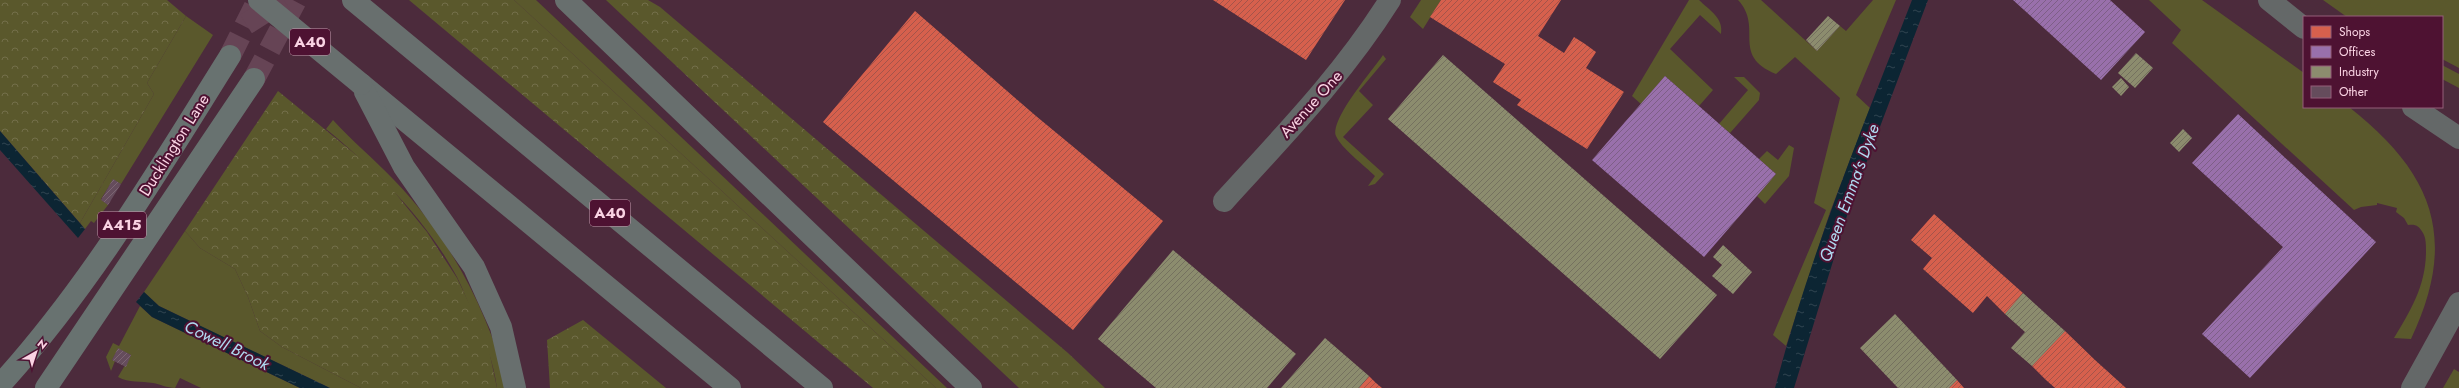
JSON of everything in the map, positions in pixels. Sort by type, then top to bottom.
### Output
[{"type":"highway","name":"A40","points":[[259,0],[730,388]]},
{"type":"highway","name":"A40","points":[[353,0],[822,388]]},
{"type":"highway","points":[[566,0],[971,388]]},
{"type":"highway","points":[[361,84],[404,167],[474,267],[500,328],[515,388]]},
{"type":"main road","name":"Ducklington Lane","points":[[0,385],[42,336],[94,269],[139,202],[230,56]]},
{"type":"main road","name":"Ducklington Lane","points":[[46,388],[254,79]]},
{"type":"street","name":"Avenue One","points":[[1224,201],[1331,84],[1357,50],[1390,0]]},
{"type":"street","points":[[2269,0],[2303,27]]},
{"type":"street","points":[[2414,108],[2459,138]]},
{"type":"street","points":[[2412,388],[2459,303]]},
{"type":"green space","points":[[0,0],[167,0],[186,16],[147,83],[154,94],[80,223],[0,131]]},
{"type":"green space","points":[[409,0],[514,0],[936,388],[873,388]]},
{"type":"green space","points":[[514,0],[536,0],[947,388],[936,388]]},
{"type":"green space","points":[[606,0],[648,0],[660,7],[1068,353],[1105,388],[1019,388]]},
{"type":"green space","points":[[1421,0],[1441,0],[1423,29],[1410,17]]},
{"type":"green space","points":[[1689,0],[1699,0],[1715,15],[1720,23],[1721,34],[1700,15],[1670,49],[1713,90],[1699,106],[1665,76],[1641,104],[1632,96]]},
{"type":"green space","points":[[1738,0],[1761,0],[1817,51],[1840,26],[1846,31],[1873,0],[1896,0],[1856,95],[1870,108],[1830,212],[1786,346],[1773,335],[1826,210],[1814,203],[1840,98],[1795,57],[1776,74],[1762,67],[1754,58],[1751,50],[1748,21],[1745,10]]},
{"type":"green space","points":[[2149,0],[2202,0],[2303,72],[2303,108],[2350,108],[2378,132],[2401,157],[2418,183],[2430,210],[2435,239],[2433,269],[2426,303],[2411,339],[2394,338],[2412,307],[2423,275],[2426,244],[2424,235],[2420,229],[2415,225],[2408,225],[2404,218],[2396,212],[2397,208],[2377,203],[2377,205],[2361,207],[2354,210],[2172,43],[2181,30]]},
{"type":"green space","points":[[2323,0],[2459,0],[2459,68],[2443,60],[2443,16],[2346,16]]},
{"type":"green space","points":[[186,16],[213,35],[121,184],[113,180],[101,199],[108,205],[94,223],[91,221],[85,229],[80,223],[154,94],[147,83]]},
{"type":"green space","points":[[1383,55],[1386,59],[1359,91],[1373,105],[1343,137],[1384,174],[1375,184],[1368,186],[1375,176],[1343,146],[1336,136],[1336,128],[1339,118],[1346,107]]},
{"type":"green space","points":[[2443,66],[2459,74],[2459,88],[2443,80]]},
{"type":"green space","points":[[1734,77],[1744,77],[1760,93],[1759,100],[1730,133],[1719,124],[1748,90]]},
{"type":"green space","points":[[278,91],[366,163],[392,189],[427,232],[457,278],[487,341],[497,388],[361,388],[282,347],[260,331],[248,297],[235,269],[200,248],[185,231]]},
{"type":"green space","points":[[333,120],[394,180],[433,226],[464,276],[478,303],[500,359],[508,388],[497,388],[491,359],[485,343],[457,277],[445,256],[415,215],[399,197],[363,161],[326,129]]},
{"type":"green space","points":[[1789,145],[1794,148],[1789,176],[1765,204],[1757,196],[1776,174],[1759,159],[1767,151],[1778,160]]},
{"type":"green space","points":[[185,231],[200,248],[235,269],[248,297],[260,331],[282,347],[361,388],[330,388],[159,306],[144,292]]},
{"type":"green space","points":[[140,306],[152,317],[300,388],[201,388],[180,378],[175,388],[172,388],[153,383],[135,382],[118,377],[131,355],[118,349],[112,360],[115,361],[111,371],[106,357],[113,343],[119,346]]},
{"type":"green space","points":[[583,320],[666,388],[550,388],[547,340]]},
{"type":"green space","points":[[2454,369],[2459,372],[2459,388],[2443,388]]},
{"type":"water","name":"Queen Emma's Dyke","points":[[1912,0],[1928,0],[1850,206],[1794,388],[1775,388],[1804,289],[1838,192]]},
{"type":"water","points":[[0,131],[85,229],[78,238],[0,150]]},
{"type":"water","name":"Cowell Brook","points":[[144,292],[159,306],[330,388],[300,388],[152,317],[136,302]]},
{"type":"building: Shops","points":[[1213,0],[1345,0],[1306,60]]},
{"type":"building: Shops","points":[[1441,0],[1561,0],[1538,36],[1564,53],[1574,37],[1585,44],[1596,52],[1586,68],[1624,92],[1587,149],[1517,105],[1521,100],[1493,82],[1505,64],[1430,17]]},
{"type":"building: Shops","points":[[915,11],[1036,116],[1163,221],[1073,330],[823,122]]},
{"type":"building: Shops","points":[[1934,214],[2023,293],[2005,314],[1987,296],[1973,313],[1923,269],[1932,258],[1911,240]]},
{"type":"building: Shops","points":[[2065,331],[2126,388],[2055,388],[2046,380],[2032,366]]},
{"type":"building: Shops","points":[[1369,376],[1376,383],[1382,388],[1359,388]]},
{"type":"building: Shops","points":[[1957,380],[1964,388],[1949,388]]},
{"type":"building: Offices","points":[[2013,0],[2110,0],[2145,32],[2101,80]]},
{"type":"building: Offices","points":[[1665,76],[1776,174],[1704,257],[1592,160]]},
{"type":"building: Offices","points":[[2238,114],[2376,242],[2250,378],[2202,334],[2283,247],[2192,163]]},
{"type":"building: Industry","points":[[1828,16],[1840,26],[1817,51],[1806,40]]},
{"type":"building: Industry","points":[[2136,53],[2153,68],[2135,88],[2118,73]]},
{"type":"building: Industry","points":[[1443,55],[1717,295],[1660,359],[1388,119]]},
{"type":"building: Industry","points":[[2121,78],[2129,87],[2121,96],[2112,87]]},
{"type":"building: Industry","points":[[2183,129],[2192,138],[2179,152],[2170,143]]},
{"type":"building: Industry","points":[[1723,245],[1752,272],[1733,294],[1712,276],[1722,265],[1713,257]]},
{"type":"building: Industry","points":[[1173,250],[1296,354],[1267,388],[1156,388],[1098,339]]},
{"type":"building: Industry","points":[[2023,293],[2065,331],[2032,366],[2011,348],[2025,332],[2005,314]]},
{"type":"building: Industry","points":[[1895,314],[1957,380],[1949,388],[1898,388],[1860,348]]},
{"type":"building: Industry","points":[[1325,338],[1369,376],[1359,388],[1281,388]]},
{"type":"building: Other","points":[[113,179],[121,184],[108,205],[101,200]]},
{"type":"building: Other","points":[[118,348],[131,355],[126,367],[112,360]]},
{"type":"tunnel","points":[[230,56],[258,0]]},
{"type":"tunnel","points":[[246,24],[284,0]]},
{"type":"tunnel","points":[[254,79],[296,0]]}]
